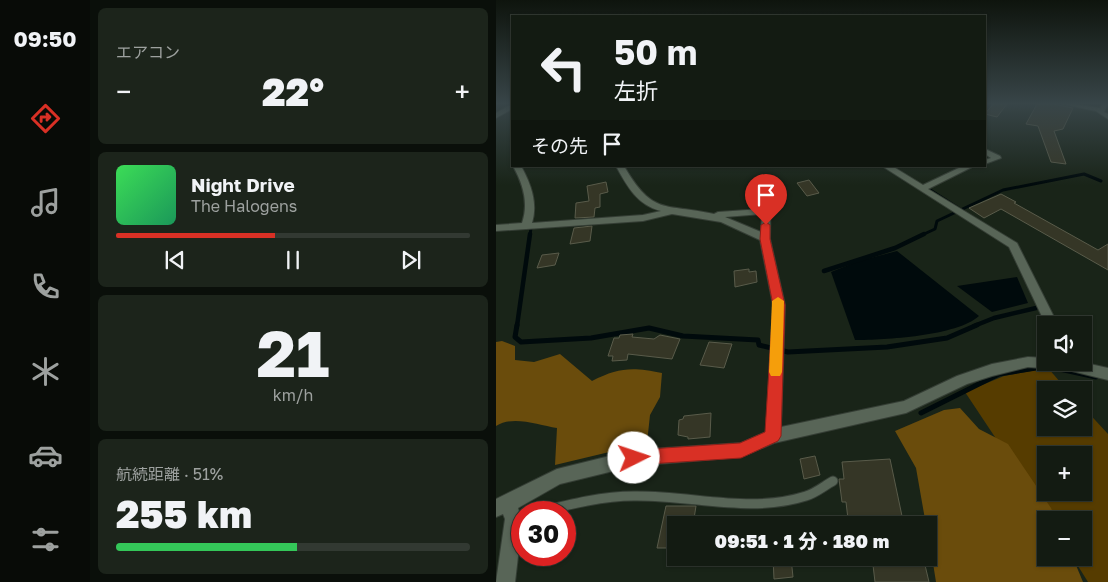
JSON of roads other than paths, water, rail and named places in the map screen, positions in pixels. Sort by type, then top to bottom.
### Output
[{"type":"street","points":[[986,152],[997,158],[986,162]]},
{"type":"street","points":[[518,167],[524,179],[532,204],[531,214],[526,226]]},
{"type":"street","points":[[621,167],[634,189],[646,201],[671,210],[709,216],[743,225],[765,239]]},
{"type":"street","points":[[888,167],[1013,245],[1048,316]]},
{"type":"street","points":[[923,188],[968,167]]},
{"type":"street","points":[[768,180],[765,239],[779,305],[773,436]]},
{"type":"street","points":[[496,228],[643,218],[671,210]]},
{"type":"street","points":[[709,216],[766,211]]},
{"type":"street","points":[[505,582],[510,512],[557,477],[634,458],[741,450],[773,436],[906,408],[962,380],[992,370],[1028,362],[1037,362]]},
{"type":"street","points":[[1092,370],[1108,374]]},
{"type":"lane","points":[[576,504],[644,495],[708,502],[779,502],[807,496],[833,481]]},
{"type":"waterway","points":[[922,235],[935,229],[937,221],[1003,190],[1084,174],[1101,181]]},
{"type":"waterway","points":[[924,186],[960,209]]},
{"type":"waterway","points":[[530,235],[531,228]]},
{"type":"waterway","points":[[517,326],[530,234]]},
{"type":"waterway","points":[[824,271],[895,248],[924,234]]},
{"type":"waterway","points":[[974,326],[994,318],[1036,308]]},
{"type":"waterway","points":[[517,325],[515,337],[521,342],[591,338],[649,328],[683,336],[758,340],[759,345],[788,352],[887,347],[947,338],[977,325]]},
{"type":"waterway","points":[[921,413],[999,374],[1037,368]]},
{"type":"waterway","points":[[1069,371],[1096,377]]}]
